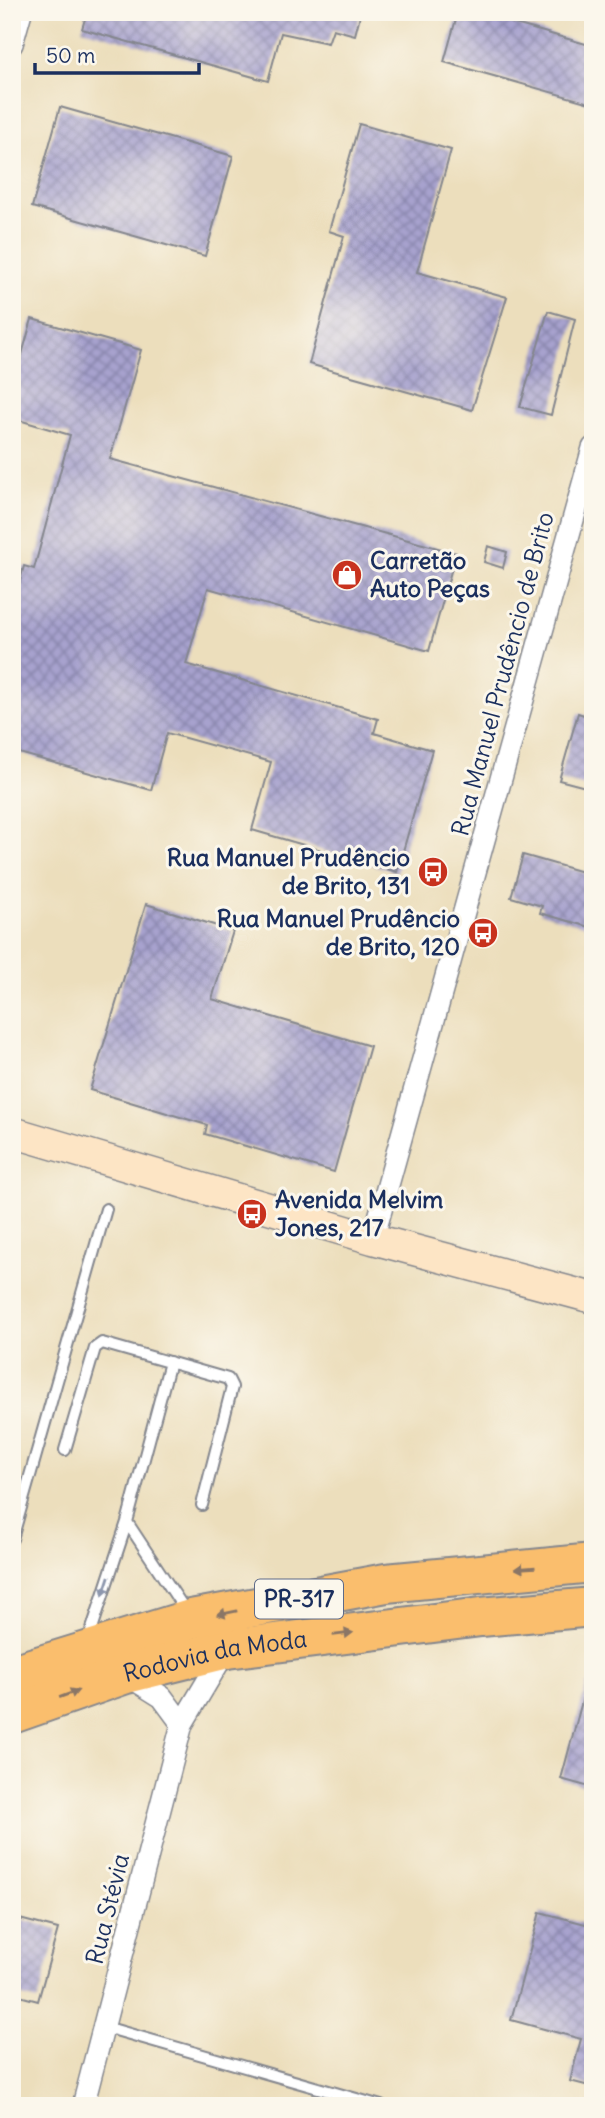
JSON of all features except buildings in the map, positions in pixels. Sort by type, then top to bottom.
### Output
[{"type":"highway","name":"Rodovia da Moda","points":[[12,1674],[191,1619],[386,1583],[593,1563]]},
{"type":"highway","name":"Rodovia da Moda","points":[[12,1714],[126,1674],[227,1649],[481,1617],[593,1607]]},
{"type":"street","points":[[12,44],[21,12]]},
{"type":"street","name":"Rua Manuel Prudêncio de Brito","points":[[373,1239],[593,448]]},
{"type":"street","points":[[12,1132],[373,1239],[593,1298]]},
{"type":"street","name":"Rua Stévia","points":[[82,2106],[106,2027],[182,1724],[227,1649]]},
{"type":"street","points":[[126,1674],[162,1697],[182,1724]]},
{"type":"lane","points":[[12,1539],[106,1209]]},
{"type":"lane","points":[[65,1450],[95,1348],[102,1343],[228,1379],[232,1387],[202,1505]]},
{"type":"lane","points":[[85,1651],[127,1522],[170,1362]]},
{"type":"lane","points":[[127,1522],[191,1619]]},
{"type":"lane","points":[[106,2027],[381,2106]]},
{"type":"place","name":"Carretão Auto Peças","points":[[347,575]]},
{"type":"place","name":"Rua Manuel Prudêncio de Brito, 131","points":[[433,872]]},
{"type":"place","name":"Rua Manuel Prudêncio de Brito, 120","points":[[483,933]]},
{"type":"place","name":"Avenida Melvim Jones, 217","points":[[252,1214]]}]
